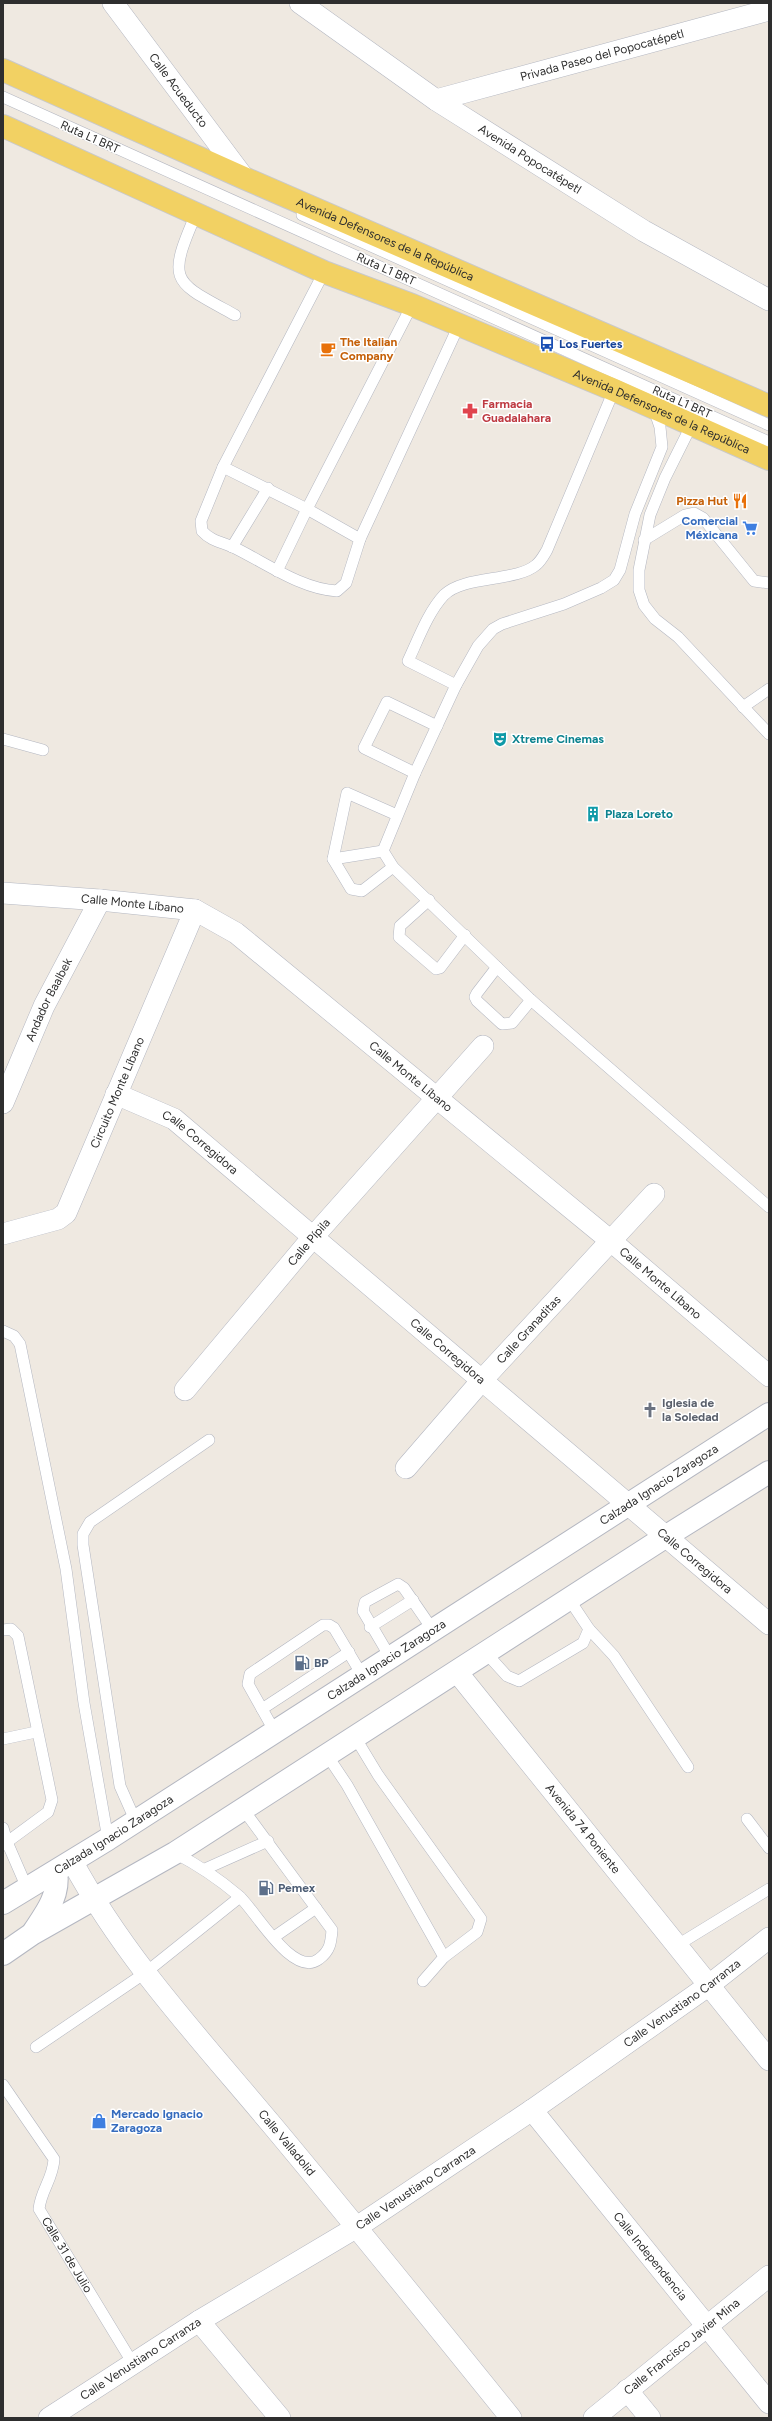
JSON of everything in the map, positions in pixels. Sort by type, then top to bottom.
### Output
[{"type":"main road","name":"Avenida Defensores de la República","points":[[3,70],[244,178],[769,406]]},
{"type":"main road","name":"Avenida Defensores de la República","points":[[3,126],[324,272],[459,325],[614,390],[769,459]]},
{"type":"main road","name":"Calzada Ignacio Zaragoza","points":[[3,1903],[136,1822],[769,1414]]},
{"type":"main road","points":[[3,1954],[32,1934],[175,1853],[665,1537],[769,1472]]},
{"type":"main road","points":[[32,1934],[55,1896],[64,1867]]},
{"type":"street","name":"Calle Acueducto","points":[[113,3],[244,178]]},
{"type":"street","name":"Avenida Popocatépetl","points":[[300,3],[436,100],[644,231],[769,300]]},
{"type":"street","name":"Privada Paseo del Popocatépetl","points":[[436,100],[769,10]]},
{"type":"street","name":"Calle Monte Líbano","points":[[3,893],[100,900],[195,910],[236,932],[611,1241],[769,1376]]},
{"type":"street","name":"Andador Baalbek","points":[[3,1103],[44,1006],[100,900]]},
{"type":"street","name":"Circuito Monte Líbano","points":[[3,1234],[58,1219],[66,1213],[195,910]]},
{"type":"street","name":"Calle Pípila","points":[[185,1390],[313,1237],[483,1046]]},
{"type":"street","name":"Calle Corregidora","points":[[116,1094],[174,1119],[769,1624]]},
{"type":"street","name":"Calle Granaditas","points":[[406,1468],[482,1379],[654,1194]]},
{"type":"street","name":"Avenida 74 Poniente","points":[[457,1672],[769,2060]]},
{"type":"street","name":"Calle Valladolid","points":[[64,1867],[93,1899],[144,1973],[357,2227],[511,2418]]},
{"type":"street","name":"Calle Venustiano Carranza","points":[[49,2418],[132,2362],[357,2227],[532,2110],[708,1986],[769,1938]]},
{"type":"street","name":"Calle Independencia","points":[[532,2110],[769,2403]]},
{"type":"street","name":"Calle Francisco Javier Mina","points":[[594,2418],[706,2325],[769,2276]]},
{"type":"street","points":[[199,2321],[280,2418]]},
{"type":"street","points":[[627,2390],[650,2418]]},
{"type":"lane","name":"Ruta L1 BRT","points":[[3,81],[769,425]]},
{"type":"lane","name":"Ruta L1 BRT","points":[[3,97],[769,442]]},
{"type":"lane","points":[[196,214],[185,240],[178,266],[179,279],[188,290],[235,315]]},
{"type":"lane","points":[[324,272],[223,467],[201,521],[202,530],[208,538],[232,547],[277,571],[325,590],[337,591],[346,582],[360,539],[459,325]]},
{"type":"lane","points":[[277,571],[307,509],[412,306]]},
{"type":"lane","points":[[456,685],[408,661],[434,610],[445,594],[460,586],[524,571],[536,565],[547,550],[614,390]]},
{"type":"lane","points":[[654,409],[660,427],[662,447],[635,514],[620,570],[614,580],[564,604],[493,629],[478,646],[456,685],[415,773],[397,815],[384,851],[393,867],[531,1000],[769,1207]]},
{"type":"lane","points":[[692,424],[665,478],[650,515],[639,570],[639,590],[644,605],[655,619],[678,637],[769,734]]},
{"type":"lane","points":[[223,467],[268,488],[360,539]]},
{"type":"lane","points":[[232,547],[268,488]]},
{"type":"lane","points":[[644,540],[685,515],[694,513],[703,518],[754,580],[769,583]]},
{"type":"lane","points":[[743,706],[769,689]]},
{"type":"lane","points":[[415,773],[364,748],[387,702],[437,726]]},
{"type":"lane","points":[[3,739],[43,750]]},
{"type":"lane","points":[[393,867],[362,891],[356,891],[351,889],[333,859],[347,793],[397,815]]},
{"type":"lane","points":[[333,859],[384,851]]},
{"type":"lane","points":[[428,900],[400,926],[399,937],[436,969],[440,968],[465,936]]},
{"type":"lane","points":[[497,967],[477,993],[475,997],[477,1001],[502,1024],[507,1025],[512,1023],[531,1000]]},
{"type":"lane","points":[[3,1331],[14,1336],[20,1344],[62,1546],[84,1703],[108,1839]]},
{"type":"lane","points":[[136,1822],[120,1786],[100,1663],[83,1545],[83,1534],[90,1522],[209,1440]]},
{"type":"lane","points":[[390,1657],[370,1627],[363,1611],[365,1602],[398,1584],[404,1588],[433,1630]]},
{"type":"lane","points":[[569,1599],[589,1629],[614,1656],[688,1767]]},
{"type":"lane","points":[[370,1627],[413,1600]]},
{"type":"lane","points":[[276,1732],[248,1684],[250,1674],[323,1625],[329,1625],[334,1628],[362,1675]]},
{"type":"lane","points":[[3,1630],[11,1629],[18,1636],[36,1732],[52,1800],[48,1812],[5,1843]]},
{"type":"lane","points":[[486,1653],[507,1676],[518,1681],[583,1643],[589,1629]]},
{"type":"lane","points":[[262,1709],[349,1652]]},
{"type":"lane","points":[[3,1739],[36,1732]]},
{"type":"lane","points":[[355,1737],[378,1775],[481,1919],[477,1932],[444,1957],[423,1982]]},
{"type":"lane","points":[[327,1755],[347,1785],[444,1957]]},
{"type":"lane","points":[[175,1853],[205,1869],[240,1897],[288,1954],[302,1962],[316,1962],[326,1954],[331,1943],[332,1930],[268,1840],[243,1809]]},
{"type":"lane","points":[[747,1819],[769,1848]]},
{"type":"lane","points":[[3,1828],[5,1843],[27,1888]]},
{"type":"lane","points":[[205,1869],[268,1840]]},
{"type":"lane","points":[[676,1946],[769,1889]]},
{"type":"lane","points":[[36,2047],[144,1973],[240,1897]]},
{"type":"lane","points":[[274,1937],[316,1908]]},
{"type":"lane","name":"Calle 31 de Julio","points":[[3,2085],[54,2159],[54,2172],[40,2196],[39,2210],[132,2362]]},
{"type":"place","name":"Los Fuertes","points":[[547,344]]},
{"type":"place","name":"The Italian Company","points":[[328,349]]},
{"type":"place","name":"Farmacia Guadalahara","points":[[470,411]]},
{"type":"place","name":"Pizza Hut","points":[[740,501]]},
{"type":"place","name":"Comercial Méxicana","points":[[750,528]]},
{"type":"place","name":"Xtreme Cinemas","points":[[500,739]]},
{"type":"place","name":"Plaza Loreto","points":[[593,814]]},
{"type":"place","name":"Iglesia de la Soledad","points":[[650,1410]]},
{"type":"place","name":"BP","points":[[302,1663]]},
{"type":"place","name":"Pemex","points":[[266,1888]]},
{"type":"place","name":"Mercado Ignacio Zaragoza","points":[[99,2121]]}]
